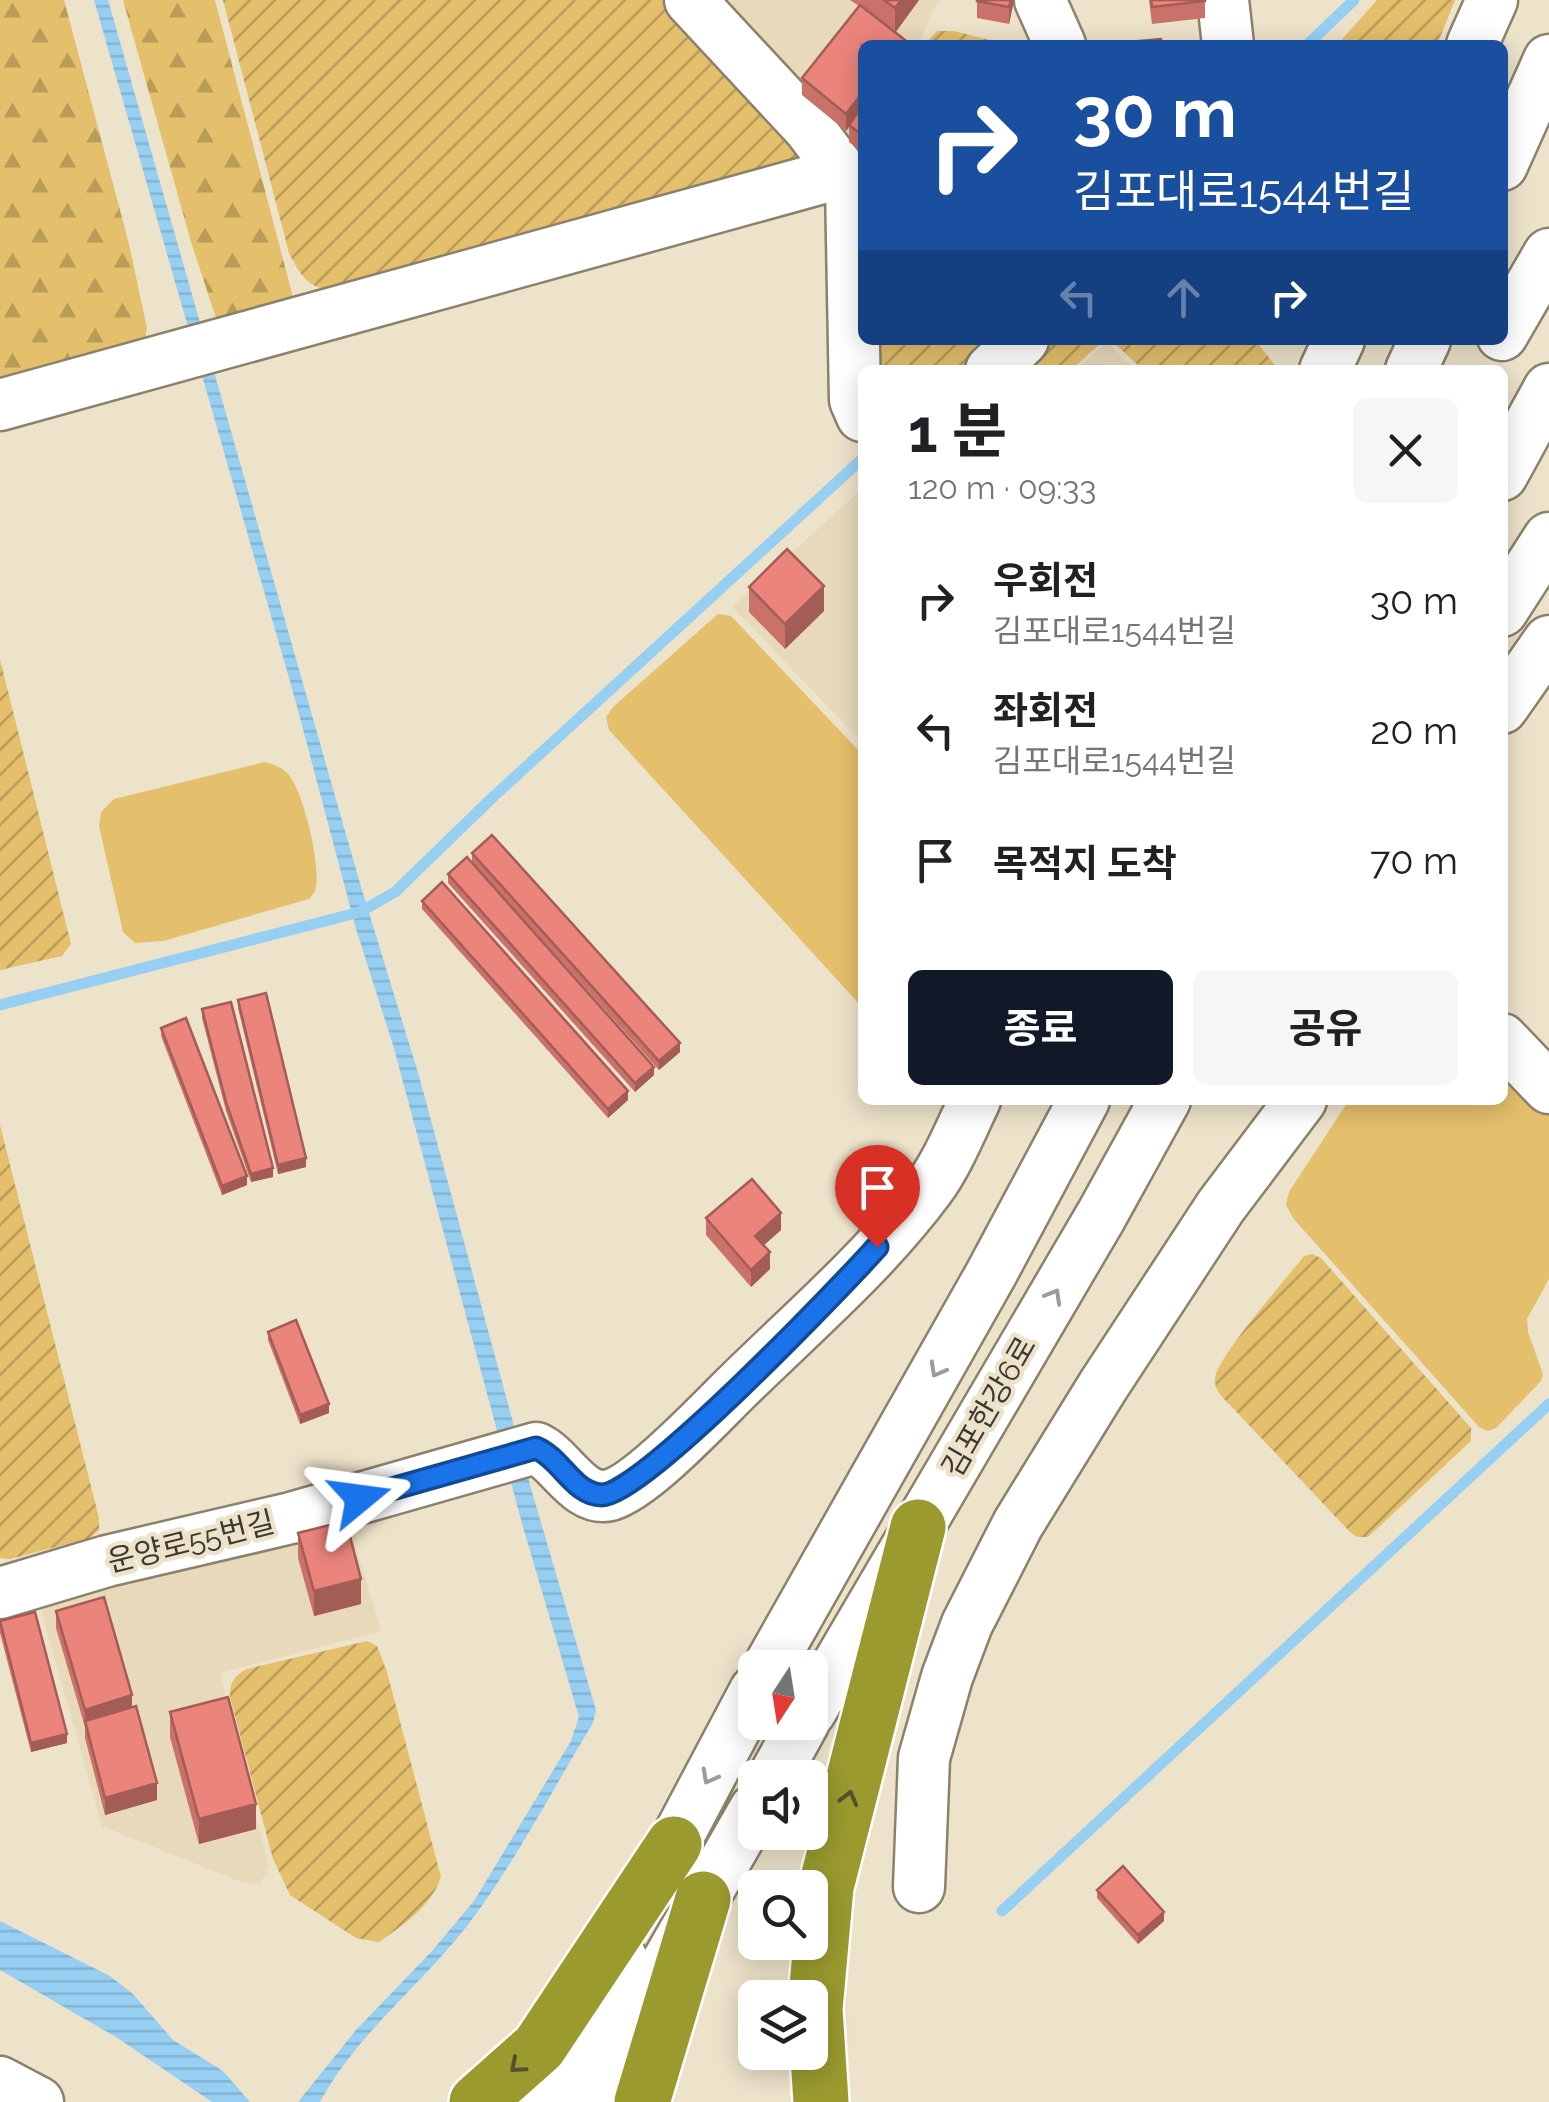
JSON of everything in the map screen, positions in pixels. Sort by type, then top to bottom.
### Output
[{"type":"highway","points":[[821,2102],[815,2009],[826,1887],[918,1527]]},
{"type":"highway","points":[[477,2102],[539,2047],[674,1844]]},
{"type":"highway","points":[[642,2102],[704,1900]]},
{"type":"street","points":[[690,0],[809,128],[851,184],[858,407]]},
{"type":"street","points":[[1040,0],[1058,40]]},
{"type":"street","points":[[1223,0],[1227,40]]},
{"type":"street","points":[[1474,40],[1492,0]]},
{"type":"street","points":[[1508,152],[1549,60]]},
{"type":"street","points":[[0,406],[844,172]]},
{"type":"street","points":[[1508,325],[1549,254]]},
{"type":"street","points":[[997,365],[1017,345]]},
{"type":"street","points":[[1508,464],[1549,388]]},
{"type":"street","points":[[1508,602],[1549,538]]},
{"type":"street","points":[[1508,699],[1549,641]]},
{"type":"street","points":[[1508,1045],[1549,1088]]},
{"type":"street","name":"운양로55번길","points":[[0,1593],[108,1562],[291,1518],[517,1453],[549,1453],[580,1487],[594,1495],[609,1496],[688,1437],[798,1332],[914,1208],[933,1184],[972,1105]]},
{"type":"street","name":"김포한강6로","points":[[778,1650],[982,1290],[1081,1105]]},
{"type":"street","name":"김포한강6로","points":[[828,1681],[1101,1216],[1161,1105]]},
{"type":"street","points":[[919,1887],[924,1758],[947,1677],[968,1624],[1018,1524],[1102,1386],[1221,1206],[1297,1105]]},
{"type":"street","points":[[548,2102],[634,1937],[674,1844],[738,1722]]},
{"type":"street","points":[[586,2102],[738,1839]]},
{"type":"street","points":[[0,2082],[38,2102]]},
{"type":"shaded area","points":[[712,0],[938,0],[920,40],[858,40],[858,168]]},
{"type":"shaded area","points":[[1104,345],[1110,345],[1130,365],[1082,365]]},
{"type":"shaded area","points":[[858,493],[858,738],[732,607]]},
{"type":"shaded area","points":[[350,1526],[381,1631],[220,1673],[269,1867],[260,1884],[241,1882],[102,1826],[37,1596]]},
{"type":"green space","points":[[0,0],[64,0],[129,244],[147,328],[144,345],[0,392]]},
{"type":"green space","points":[[123,0],[215,0],[294,301],[220,330],[191,242]]},
{"type":"green space","points":[[223,0],[678,0],[802,152],[793,165],[334,291],[325,289],[306,279],[289,253]]},
{"type":"green space","points":[[1377,0],[1455,0],[1439,40],[1341,40]]},
{"type":"green space","points":[[937,31],[954,31],[990,40],[929,40]]},
{"type":"green space","points":[[866,345],[999,345],[977,365],[866,365]]},
{"type":"green space","points":[[1032,345],[1098,345],[1076,365],[1010,365]]},
{"type":"green space","points":[[1116,345],[1259,345],[1275,365],[1182,364],[1138,365]]},
{"type":"green space","points":[[718,614],[731,616],[858,750],[858,1003],[609,730],[606,717]]},
{"type":"green space","points":[[0,659],[71,944],[62,956],[0,970]]},
{"type":"green space","points":[[265,762],[286,772],[301,799],[316,862],[313,894],[309,899],[163,941],[135,943],[123,932],[99,826],[101,812],[114,799]]},
{"type":"green space","points":[[1508,1069],[1549,1114],[1549,1279],[1527,1319],[1543,1374],[1541,1381],[1496,1428],[1488,1431],[1479,1427],[1293,1218],[1286,1205],[1289,1192],[1346,1105],[1508,1105]]},
{"type":"green space","points":[[0,1125],[99,1518],[99,1530],[90,1538],[10,1559],[0,1558]]},
{"type":"green space","points":[[1304,1256],[1321,1258],[1471,1428],[1471,1441],[1368,1537],[1357,1537],[1349,1531],[1224,1399],[1215,1382],[1219,1368],[1240,1336]]},
{"type":"green space","points":[[367,1641],[377,1646],[387,1672],[441,1877],[424,1906],[379,1942],[356,1938],[290,1895],[273,1859],[230,1697],[234,1680],[247,1669]]},
{"type":"water","points":[[94,0],[108,0],[359,880],[419,1076],[530,1485],[596,1710],[593,1723],[485,1902],[449,1948],[370,2032],[320,2102],[298,2102],[356,2030],[474,1901],[571,1741],[579,1717],[523,1527],[393,1045],[356,929],[295,699]]},
{"type":"water","points":[[0,1921],[110,1976],[133,1994],[173,2040],[223,2071],[250,2102],[212,2102],[116,2037],[0,1970]]},
{"type":"building","points":[[884,0],[901,0],[895,8]]},
{"type":"building","points":[[977,0],[1011,0],[1009,7]]},
{"type":"building","points":[[1151,0],[1205,0],[1205,1],[1152,7]]},
{"type":"building","points":[[860,5],[905,40],[858,40],[858,98],[846,114],[802,78]]},
{"type":"building","points":[[858,112],[858,132],[849,125]]},
{"type":"building","points":[[787,549],[824,586],[785,624],[749,587]]},
{"type":"building","points":[[492,835],[680,1043],[659,1061],[472,853]]},
{"type":"building","points":[[467,857],[654,1067],[635,1083],[448,874]]},
{"type":"building","points":[[442,882],[628,1091],[608,1109],[422,901]]},
{"type":"building","points":[[266,993],[306,1158],[278,1165],[238,1000]]},
{"type":"building","points":[[231,1002],[273,1168],[251,1174],[226,1102],[202,1009]]},
{"type":"building","points":[[186,1018],[247,1176],[222,1186],[161,1028]]},
{"type":"building","points":[[752,1179],[781,1213],[755,1236],[770,1252],[751,1270],[706,1218]]},
{"type":"building","points":[[296,1320],[329,1404],[300,1415],[268,1332]]},
{"type":"building","points":[[346,1521],[361,1579],[314,1591],[298,1533]]},
{"type":"building","points":[[104,1597],[132,1695],[85,1710],[56,1611]]},
{"type":"building","points":[[35,1612],[67,1734],[31,1743],[0,1621]]},
{"type":"building","points":[[228,1697],[256,1804],[199,1819],[170,1712]]},
{"type":"building","points":[[136,1706],[157,1783],[105,1798],[85,1721]]},
{"type":"building","points":[[1123,1866],[1164,1912],[1138,1935],[1097,1890]]},
{"type":"waterway","points":[[1312,40],[1354,0]]},
{"type":"waterway","points":[[0,1005],[360,912],[395,892],[493,797],[858,463]]},
{"type":"waterway","points":[[1002,1911],[1549,1404]]},
{"type":"route","points":[[360,1498],[536,1448],[549,1453],[580,1487],[594,1495],[609,1496],[688,1437],[739,1384],[798,1332],[877,1247]]}]
